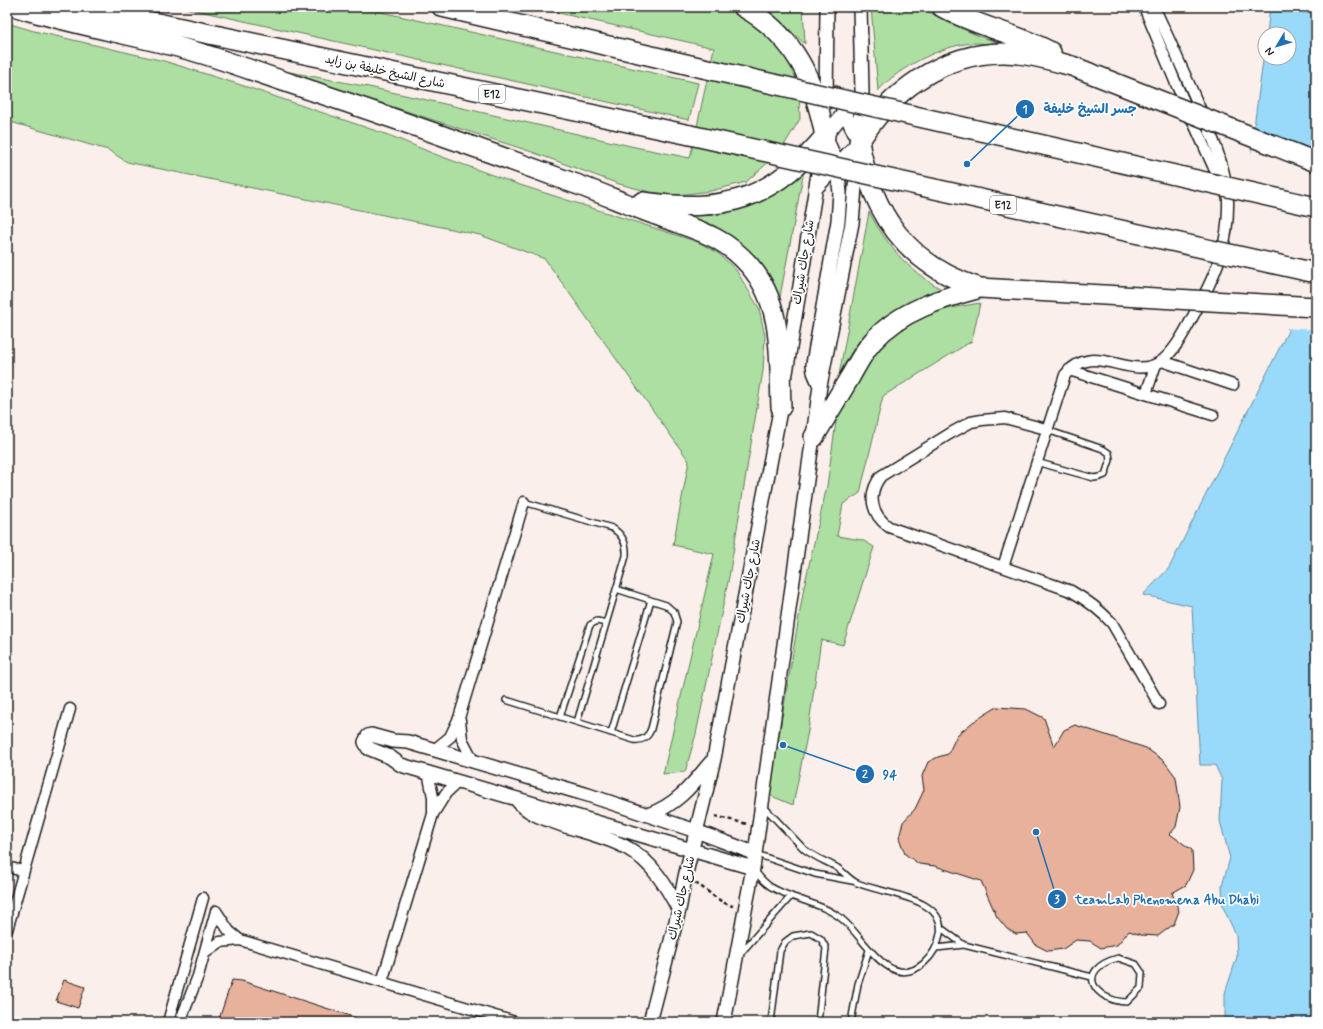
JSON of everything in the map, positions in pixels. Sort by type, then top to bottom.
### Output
[{"type":"highway","points":[[16,7],[167,44],[238,65],[402,121],[619,199],[654,215],[712,235],[730,247],[751,267],[767,293],[776,322],[781,407]]},
{"type":"highway","name":"شارع الشيخ خليفة بن زايد","points":[[81,7],[690,135],[1316,273]]},
{"type":"highway","points":[[442,7],[703,68],[1316,207]]},
{"type":"highway","points":[[619,199],[684,206],[726,202],[742,198],[768,187],[789,174],[808,156],[825,136],[817,100],[804,69],[796,55],[787,41],[774,28],[743,7]]},
{"type":"highway","points":[[942,7],[964,19],[1047,50],[1072,66]]},
{"type":"highway","points":[[1316,162],[1072,66],[1032,56],[1003,53],[979,56],[949,64],[917,80],[890,101],[868,127],[858,142],[872,191],[897,235],[928,264],[953,279],[980,288],[1316,307]]},
{"type":"highway","points":[[814,437],[864,352],[883,331],[904,316],[922,307],[980,288]]},
{"type":"street","name":"شارع جاك شيراك","points":[[650,1022],[679,910],[691,850],[714,759],[781,407],[814,189],[825,136],[827,7]]},
{"type":"street","points":[[724,1022],[753,868],[820,386],[852,223],[862,91],[860,7]]},
{"type":"street","points":[[1144,7],[1177,86],[1228,199]]},
{"type":"street","points":[[1146,394],[1159,362],[1181,337],[1214,277],[1225,240],[1228,199],[1212,136],[1154,7]]},
{"type":"street","points":[[827,72],[844,114],[858,142]]},
{"type":"street","points":[[820,386],[814,372],[813,364],[838,221],[840,193],[837,164],[825,136],[862,91]]},
{"type":"street","points":[[814,189],[858,142]]},
{"type":"street","points":[[1003,567],[1046,429],[1062,382],[1069,370],[1082,361],[1090,360],[1141,367],[1159,362],[1233,385]]},
{"type":"street","points":[[1069,370],[1213,415]]},
{"type":"street","points":[[1046,429],[1004,418],[971,422],[951,432],[888,472],[877,482],[874,489],[872,503],[874,511],[889,527],[1071,591],[1093,605],[1103,614],[1119,634],[1159,704]]},
{"type":"street","points":[[434,750],[450,737],[459,718],[524,502]]},
{"type":"street","points":[[7,930],[70,709]]},
{"type":"street","points":[[459,718],[462,739],[474,762]]},
{"type":"street","points":[[753,868],[401,765],[390,757],[368,748],[365,742],[368,736],[375,735],[393,741],[408,742],[588,795],[696,831],[754,854]]},
{"type":"street","points":[[648,815],[666,808],[680,798],[714,759]]},
{"type":"street","points":[[428,772],[433,797],[433,814]]},
{"type":"street","points":[[382,982],[433,814],[446,793],[459,781]]},
{"type":"street","points":[[515,798],[526,810],[540,818],[619,844],[636,853],[660,879],[679,910]]},
{"type":"street","points":[[7,867],[23,871]]},
{"type":"street","points":[[168,1022],[203,898]]},
{"type":"street","points":[[180,1022],[205,953],[216,911],[229,931],[240,940]]},
{"type":"street","points":[[205,953],[220,942],[240,940],[515,1022]]},
{"type":"lane","points":[[1036,462],[1094,478],[1105,475],[1108,467],[1109,453],[1103,449],[1046,429]]},
{"type":"lane","points":[[524,502],[612,528],[624,540],[626,551],[577,722]]},
{"type":"lane","points":[[506,700],[637,740],[647,736],[651,730],[677,627],[676,617],[670,608],[616,588]]},
{"type":"lane","points":[[611,733],[651,600]]},
{"type":"lane","points":[[560,716],[589,628],[594,622],[606,623]]},
{"type":"lane","points":[[761,804],[804,849],[812,855],[837,867],[855,882]]},
{"type":"lane","points":[[753,868],[764,883],[771,888],[831,911],[844,920],[869,950],[886,965],[895,970],[904,971],[922,965],[930,958],[936,948],[941,928],[938,918],[926,906],[915,900],[855,882],[815,874],[754,854]]},
{"type":"lane","points":[[736,960],[791,896]]},
{"type":"lane","points":[[941,928],[964,945]]},
{"type":"lane","points":[[771,1022],[782,947],[793,936],[811,933],[821,939],[826,948],[818,1022]]},
{"type":"lane","points":[[936,948],[964,945],[1092,977]]},
{"type":"lane","points":[[851,1022],[858,984],[869,950]]},
{"type":"lane","points":[[1118,958],[1136,964],[1142,973],[1141,988],[1127,1002],[1108,998],[1098,990],[1092,977],[1100,965],[1118,958]]},
{"type":"path","points":[[715,816],[758,827]]},
{"type":"path","points":[[685,877],[709,891],[721,903],[745,910]]},
{"type":"green space","points":[[181,7],[359,7],[698,83],[689,120]]},
{"type":"green space","points":[[532,7],[726,7],[759,26],[798,67],[800,119],[780,152],[746,182],[711,191],[678,195],[650,192],[619,184],[532,152],[279,70],[369,87],[690,158],[714,48]]},
{"type":"green space","points":[[762,7],[803,7],[805,44],[771,13]]},
{"type":"green space","points":[[871,7],[920,7],[947,22],[979,36],[1017,49],[978,43],[952,47],[910,65],[886,82],[878,91]]},
{"type":"green space","points":[[7,23],[34,31],[164,61],[241,85],[391,136],[437,155],[517,184],[698,242],[718,253],[736,270],[759,308],[765,336],[763,371],[729,577],[696,734],[685,772],[663,774],[714,554],[673,545],[689,461],[545,259],[480,235],[127,162],[108,150],[7,121]]},
{"type":"green space","points":[[804,170],[779,302],[757,274],[661,211],[697,213]]},
{"type":"green space","points":[[869,212],[885,238],[903,260],[923,278],[949,293],[900,311],[877,323],[852,350],[839,375]]},
{"type":"green space","points":[[980,303],[972,341],[883,396],[860,493],[843,504],[837,536],[862,540],[874,547],[843,645],[821,640],[808,731],[793,805],[769,795],[804,587],[827,486],[837,414],[845,386],[894,328],[939,310]]},
{"type":"water","points":[[1270,7],[1316,7],[1316,1022],[1225,1022],[1225,993],[1237,957],[1236,935],[1223,907],[1222,886],[1230,858],[1220,821],[1222,780],[1215,765],[1200,765],[1192,606],[1143,595],[1169,568],[1288,331],[1251,148],[1262,66],[1297,66],[1297,26],[1268,26]]},
{"type":"pier","points":[[1254,130],[1316,154],[1316,330],[1285,328],[1251,156]]},
{"type":"building","points":[[997,707],[1026,709],[1044,718],[1054,747],[1064,730],[1075,725],[1146,748],[1164,761],[1176,777],[1180,807],[1176,827],[1170,834],[1192,850],[1193,870],[1186,885],[1172,893],[1179,911],[1174,924],[1158,936],[1141,935],[1129,931],[1117,945],[1101,948],[1090,941],[1076,940],[1063,949],[1048,951],[1036,945],[1027,933],[1016,934],[1007,929],[997,917],[981,881],[935,866],[919,864],[905,854],[899,838],[903,822],[915,809],[924,790],[922,776],[928,762],[948,754],[957,735],[973,722]]},
{"type":"building","points":[[64,980],[85,987],[78,1008],[56,1001]]},
{"type":"building","points":[[232,980],[242,981],[363,1020],[363,1022],[218,1022]]},
{"type":"place","name":"جسر الشيخ خليفة","points":[[967,164]]},
{"type":"place","name":"94","points":[[783,745]]},
{"type":"place","name":"teamLab Phenomena Abu Dhabi","points":[[1036,832]]}]
